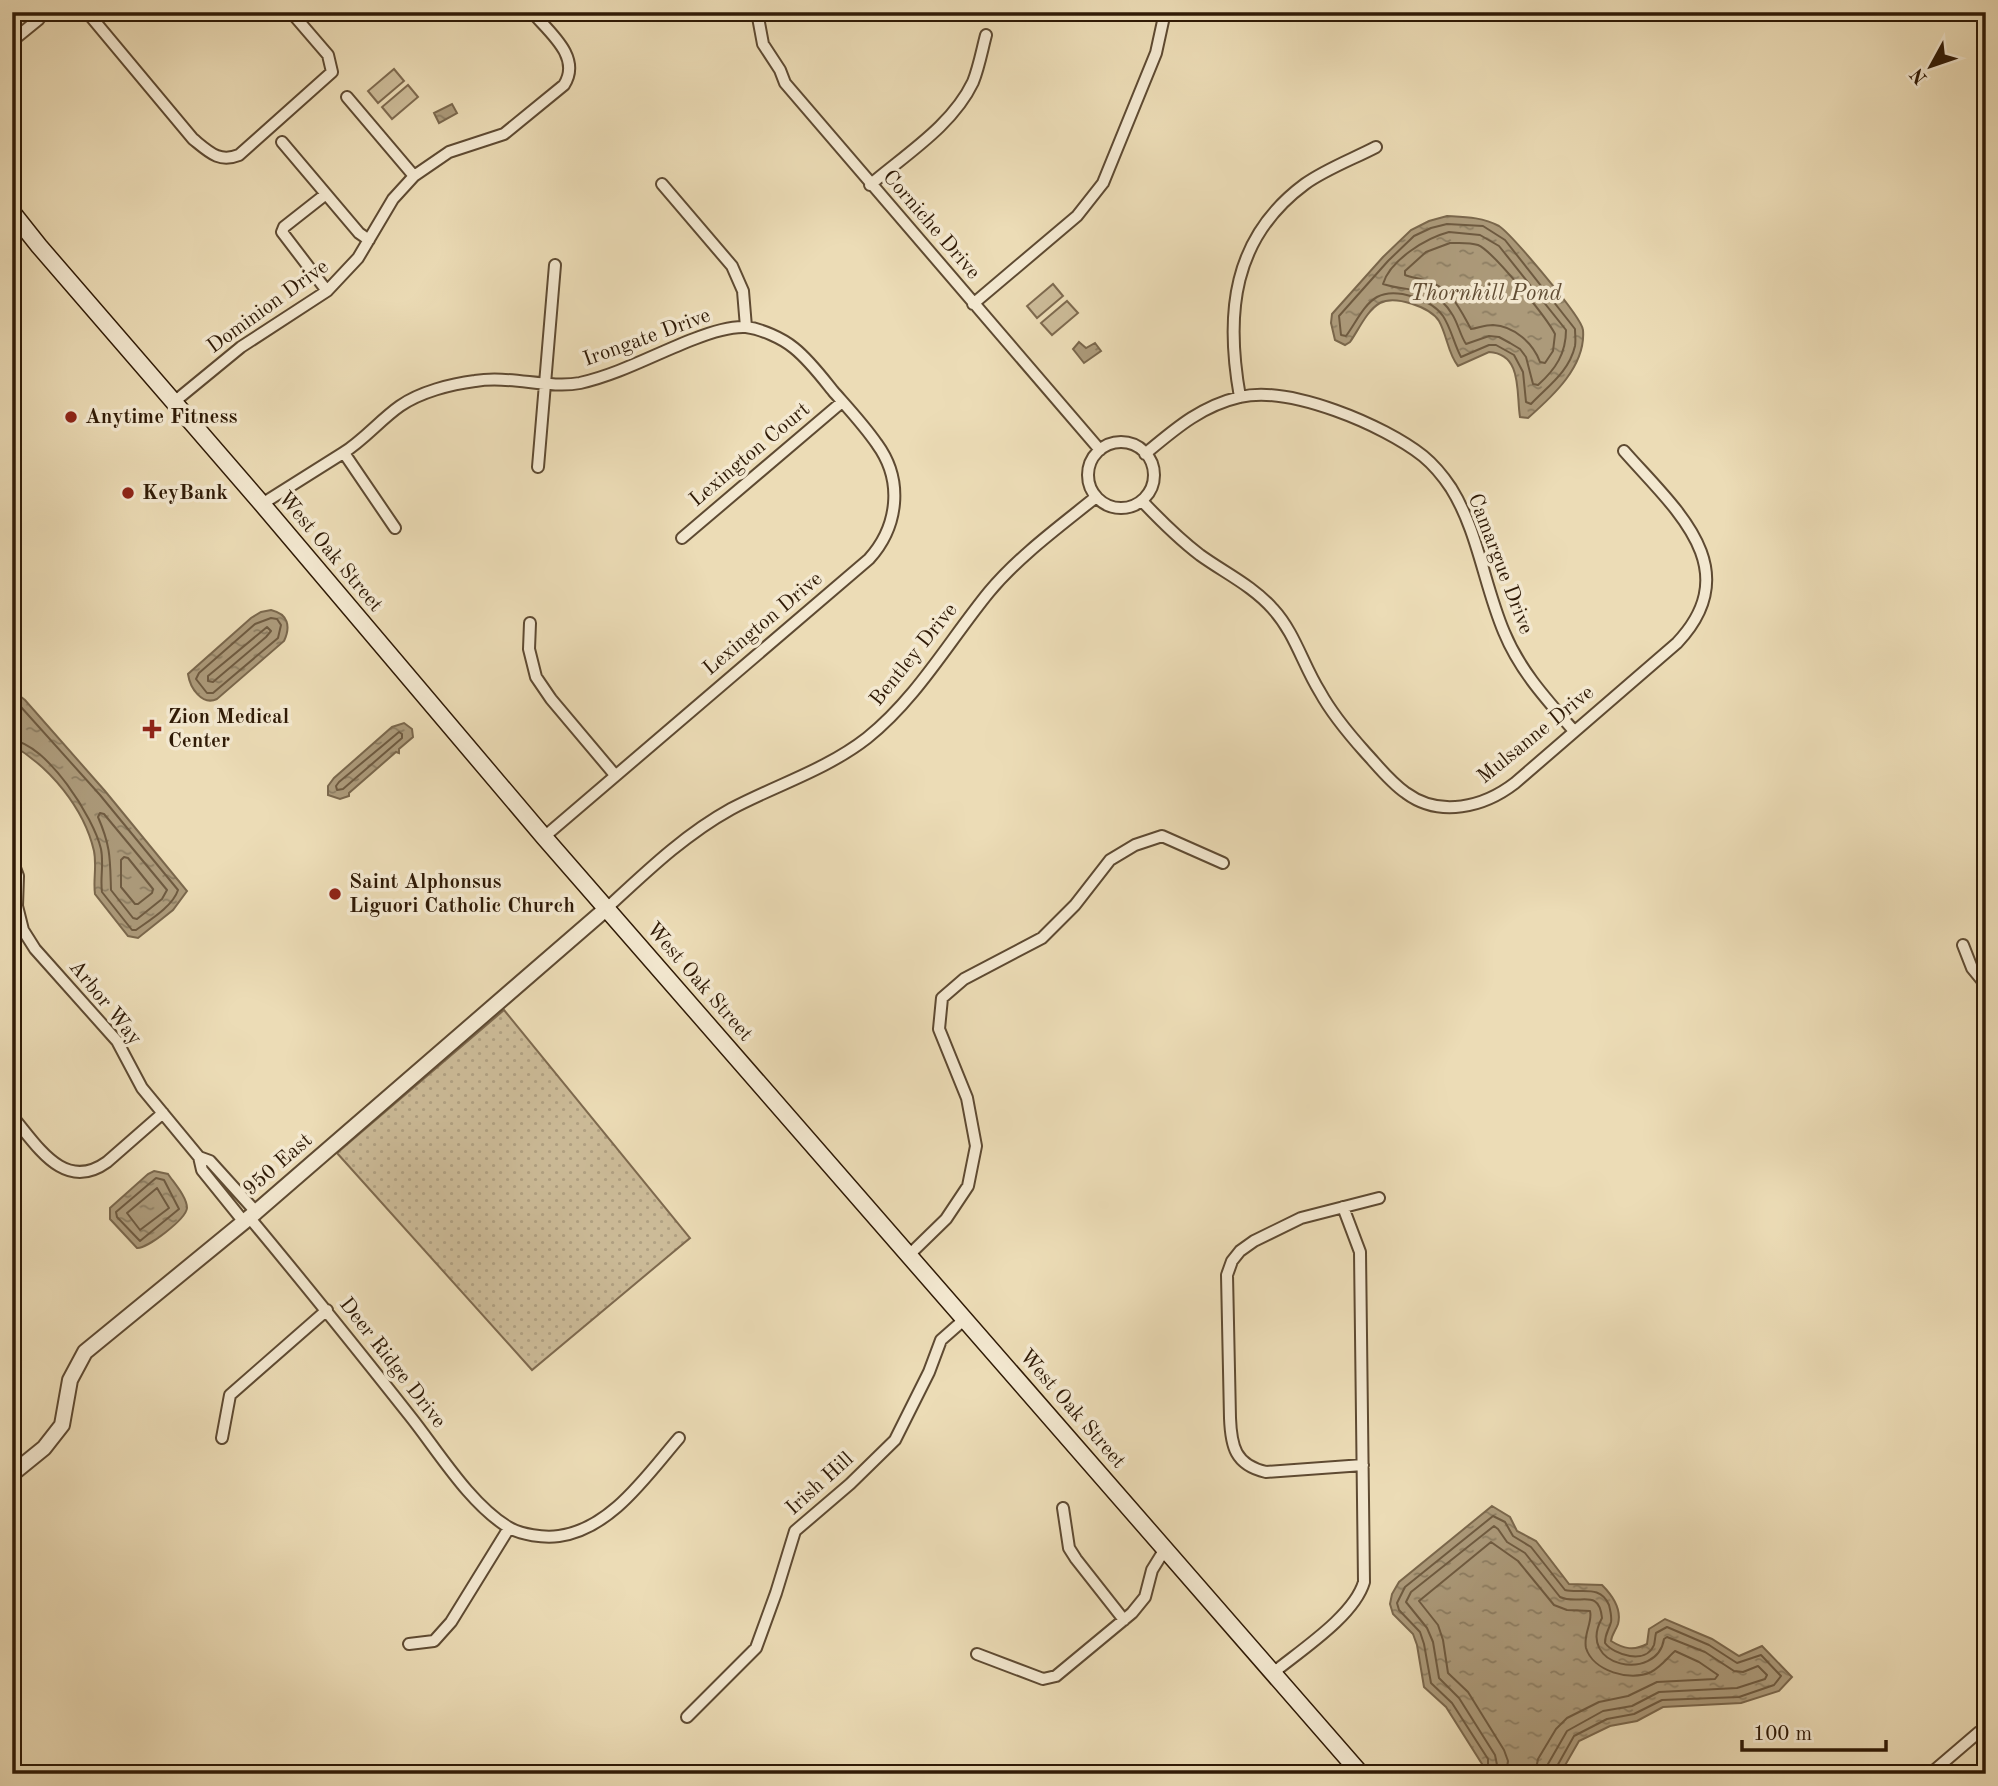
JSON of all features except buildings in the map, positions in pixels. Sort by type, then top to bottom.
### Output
[{"type":"main road","name":"West Oak Street","points":[[12,212],[544,837],[1361,1774]]},
{"type":"street","points":[[88,12],[193,139],[214,157],[231,158],[239,155],[330,75],[332,67],[324,49],[291,12]]},
{"type":"street","name":"Dominion Drive","points":[[174,402],[242,348],[327,291],[347,272],[393,199],[414,176],[450,152],[504,134],[564,85],[569,78],[567,51],[532,12]]},
{"type":"street","name":"Corniche Drive","points":[[757,12],[763,44],[785,83],[1100,450]]},
{"type":"street","points":[[973,304],[1077,216],[1102,183],[1156,53],[1165,12]]},
{"type":"street","points":[[12,41],[39,19]]},
{"type":"street","points":[[870,185],[949,118],[963,100],[974,79],[986,35]]},
{"type":"street","points":[[347,97],[414,176]]},
{"type":"street","points":[[282,142],[359,233],[369,240]]},
{"type":"street","points":[[1240,397],[1233,362],[1232,320],[1241,271],[1251,247],[1281,205],[1306,183],[1376,147]]},
{"type":"street","points":[[662,184],[732,266],[743,291],[746,327],[792,346],[842,402]]},
{"type":"street","points":[[326,194],[284,227],[282,232],[327,291]]},
{"type":"street","points":[[538,467],[555,265]]},
{"type":"street","name":"Irongate Drive","points":[[262,504],[344,453],[401,405],[424,394],[478,380],[566,385],[601,377],[695,339],[727,329],[746,327]]},
{"type":"street","name":"Camargue Drive","points":[[1145,454],[1194,414],[1240,397],[1284,396],[1315,403],[1389,434],[1424,457],[1439,472],[1464,513],[1498,619],[1518,661],[1536,688],[1574,731]]},
{"type":"street","name":"Lexington Court","points":[[682,538],[842,402]]},
{"type":"street","name":"Lexington Drive","points":[[544,837],[854,572],[881,545],[890,529],[894,509],[895,489],[891,470],[876,442],[842,402]]},
{"type":"street","points":[[1123,442],[1145,454],[1152,464],[1153,482],[1142,500],[1133,506],[1118,508],[1109,506],[1096,497],[1088,475],[1093,457],[1100,450],[1113,443],[1123,442]]},
{"type":"street","name":"Mulsanne Drive","points":[[1142,500],[1178,537],[1266,601],[1290,632],[1317,689],[1342,726],[1387,776],[1420,802],[1458,808],[1486,801],[1515,783],[1677,643],[1695,621],[1702,607],[1705,562],[1700,545],[1691,528],[1624,451]]},
{"type":"street","points":[[344,453],[395,528]]},
{"type":"street","name":"Bentley Drive","points":[[607,908],[683,839],[730,810],[835,759],[866,738],[909,697],[991,590],[1021,560],[1096,497]]},
{"type":"street","points":[[530,623],[529,649],[536,677],[551,699],[615,775]]},
{"type":"street","points":[[908,1256],[946,1219],[968,1186],[976,1146],[967,1098],[939,1029],[942,998],[964,979],[1042,938],[1075,905],[1110,860],[1135,845],[1163,836],[1223,863]]},
{"type":"street","name":"Arbor Way","points":[[12,860],[18,876],[17,906],[23,930],[35,949],[117,1041],[142,1088],[199,1157],[202,1170],[250,1217]]},
{"type":"street","name":"950 East","points":[[12,1474],[44,1448],[62,1425],[70,1380],[85,1352],[250,1217],[607,908]]},
{"type":"street","points":[[1963,945],[1972,968],[1986,985]]},
{"type":"street","points":[[12,1116],[53,1164],[69,1171],[86,1172],[98,1169],[163,1113]]},
{"type":"street","points":[[1363,1465],[1266,1472],[1254,1470],[1235,1451],[1231,1439],[1227,1275],[1232,1261],[1240,1251],[1265,1235],[1301,1218],[1379,1198]]},
{"type":"street","points":[[1273,1673],[1350,1608],[1360,1594],[1364,1582],[1360,1252],[1343,1207]]},
{"type":"street","name":"Deer Ridge Drive","points":[[250,1217],[327,1310],[476,1500],[509,1528]]},
{"type":"street","points":[[222,1438],[230,1395],[327,1310]]},
{"type":"street","name":"Irish Hill","points":[[687,1717],[756,1648],[795,1531],[850,1484],[895,1440],[929,1372],[941,1340],[966,1318]]},
{"type":"street","points":[[409,1644],[434,1640],[451,1622],[509,1528],[536,1536],[559,1536],[588,1528],[610,1515],[680,1438]]},
{"type":"street","points":[[1063,1508],[1069,1548],[1124,1620]]},
{"type":"street","points":[[977,1654],[1043,1679],[1056,1676],[1124,1620],[1145,1597],[1152,1570],[1165,1549]]},
{"type":"street","points":[[1930,1774],[1979,1732]]},
{"type":"shaded area","points":[[394,69],[404,81],[378,103],[368,91]]},
{"type":"shaded area","points":[[408,85],[418,97],[392,119],[382,107]]},
{"type":"shaded area","points":[[1053,284],[1063,296],[1037,318],[1027,306]]},
{"type":"shaded area","points":[[1067,301],[1078,313],[1052,335],[1041,323]]},
{"type":"shaded area","points":[[504,1010],[690,1238],[532,1370],[337,1153]]},
{"type":"water","points":[[452,104],[457,113],[439,123],[434,113]]},
{"type":"water","name":"Thornhill Pond","points":[[1447,216],[1480,219],[1499,226],[1545,276],[1580,322],[1583,343],[1574,368],[1548,400],[1528,418],[1520,417],[1516,376],[1508,360],[1500,354],[1489,352],[1458,366],[1439,321],[1420,307],[1394,300],[1380,303],[1367,316],[1350,342],[1345,345],[1335,340],[1332,314],[1383,257],[1411,230]]},
{"type":"water","points":[[1079,342],[1086,348],[1095,343],[1101,351],[1084,363],[1073,349]]},
{"type":"water","points":[[271,610],[281,614],[286,621],[284,641],[217,699],[212,701],[202,698],[191,685],[188,674],[251,618]]},
{"type":"water","points":[[12,690],[25,700],[105,791],[187,891],[173,910],[138,938],[128,936],[95,894],[94,851],[74,804],[52,777],[12,745]]},
{"type":"water","points":[[404,723],[412,729],[413,737],[399,749],[399,753],[396,752],[349,793],[349,796],[340,799],[328,795],[328,786],[334,778],[392,727]]},
{"type":"water","points":[[154,1171],[168,1174],[183,1195],[187,1208],[180,1219],[165,1232],[149,1244],[137,1248],[110,1219],[110,1208]]},
{"type":"water","points":[[1492,1506],[1510,1517],[1517,1531],[1536,1541],[1569,1584],[1602,1585],[1606,1589],[1619,1613],[1611,1641],[1616,1644],[1633,1648],[1647,1644],[1649,1629],[1665,1619],[1712,1639],[1739,1656],[1762,1646],[1792,1677],[1779,1691],[1741,1703],[1663,1707],[1637,1721],[1610,1726],[1579,1741],[1560,1774],[1475,1774],[1482,1764],[1446,1707],[1424,1687],[1413,1634],[1393,1614],[1390,1604],[1399,1582]]},
{"type":"place","name":"Anytime Fitness","points":[[71,417]]},
{"type":"place","name":"KeyBank","points":[[128,493]]},
{"type":"place","name":"Zion Medical Center","points":[[152,729]]},
{"type":"place","name":"Saint Alphonsus Liguori Catholic Church","points":[[335,894]]}]
